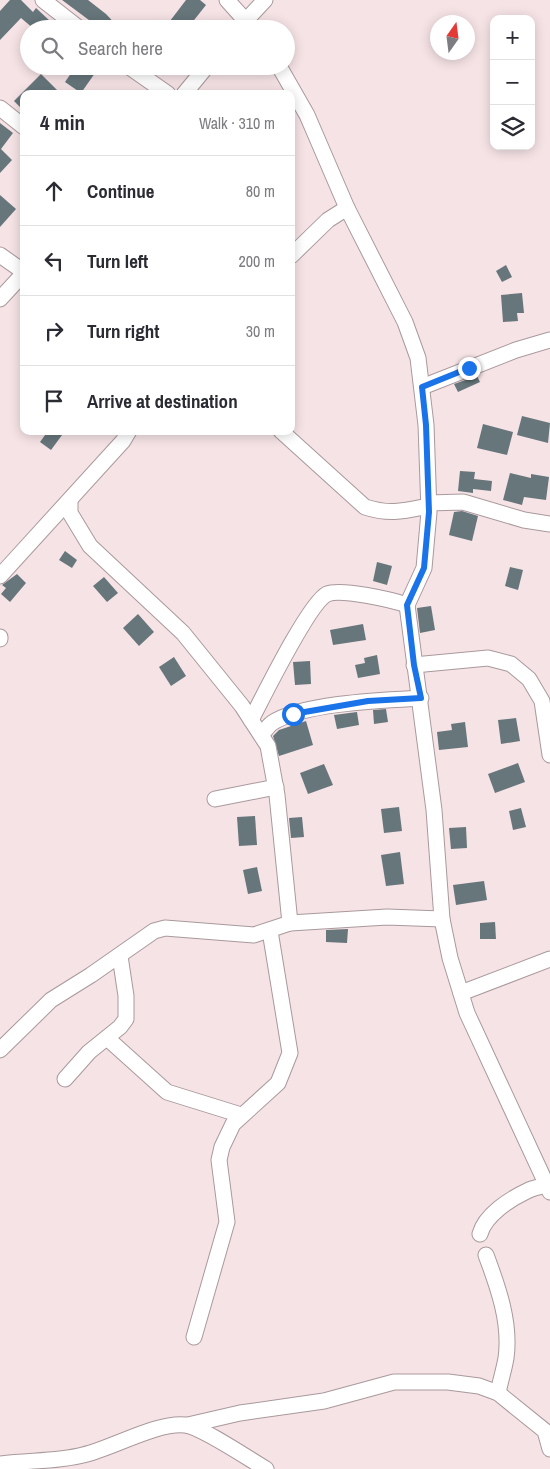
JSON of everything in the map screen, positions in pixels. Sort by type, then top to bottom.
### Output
[{"type":"street","points":[[43,0],[69,20]]},
{"type":"street","points":[[227,0],[241,20]]},
{"type":"street","points":[[249,20],[265,0]]},
{"type":"street","points":[[141,75],[162,90]]},
{"type":"street","points":[[187,90],[200,75]]},
{"type":"street","points":[[284,75],[293,90]]},
{"type":"street","points":[[295,94],[307,115],[347,208],[405,322],[418,358],[426,425],[428,505],[424,568],[407,605],[414,665],[421,698],[434,810],[442,919],[450,958],[467,1013],[549,1187],[527,1190],[509,1202],[487,1219],[480,1234]]},
{"type":"street","points":[[0,108],[20,124]]},
{"type":"street","points":[[295,252],[328,220],[347,208]]},
{"type":"street","points":[[0,255],[20,270]]},
{"type":"street","points":[[0,299],[20,277]]},
{"type":"street","points":[[422,387],[516,350],[550,340]]},
{"type":"street","points":[[0,576],[127,435]]},
{"type":"street","points":[[285,435],[365,507],[383,513],[398,512],[428,505],[463,502],[524,520],[550,524]]},
{"type":"street","points":[[70,500],[70,513],[90,546],[183,633],[262,734],[270,754],[276,787],[290,923]]},
{"type":"street","points":[[251,720],[296,636],[320,600],[328,594],[360,594],[407,605]]},
{"type":"street","points":[[414,665],[488,658],[500,660],[522,672],[546,701],[550,755]]},
{"type":"street","points":[[262,734],[272,723],[293,714],[368,701],[421,698]]},
{"type":"street","points":[[215,799],[276,787]]},
{"type":"street","points":[[0,1050],[51,1000],[120,956],[154,931],[165,928],[240,935],[270,931],[290,923],[387,917],[442,919]]},
{"type":"street","points":[[194,1337],[227,1222],[219,1160],[222,1147],[233,1124],[278,1083],[290,1053],[270,931]]},
{"type":"street","points":[[65,1078],[89,1052],[120,1027],[126,1019],[126,996],[120,956]]},
{"type":"street","points":[[460,992],[550,959]]},
{"type":"street","points":[[107,1038],[167,1092],[241,1115]]},
{"type":"street","points":[[486,1255],[506,1326],[506,1359],[498,1393]]},
{"type":"street","points":[[0,1464],[23,1460],[60,1461],[118,1444],[171,1424],[188,1425],[240,1413],[324,1401],[394,1382],[448,1382],[479,1386],[498,1393],[545,1431],[550,1449]]},
{"type":"street","points":[[188,1425],[266,1469]]},
{"type":"building","points":[[10,0],[21,0],[33,12],[36,8],[49,20],[23,20],[21,18],[0,40],[0,11]]},
{"type":"building","points":[[62,0],[88,0],[112,20],[89,20]]},
{"type":"building","points":[[186,0],[200,0],[206,5],[194,20],[171,20]]},
{"type":"building","points":[[42,75],[57,90],[25,90]]},
{"type":"building","points":[[70,75],[94,75],[83,90],[77,90],[65,82]]},
{"type":"building","points":[[20,95],[20,107],[14,101]]},
{"type":"building","points":[[0,123],[13,133],[1,149],[12,160],[0,173]]},
{"type":"building","points":[[0,195],[16,209],[0,227]]},
{"type":"building","points":[[506,265],[512,277],[502,282],[496,271]]},
{"type":"building","points":[[522,293],[524,313],[517,313],[518,321],[503,322],[501,295]]},
{"type":"building","points":[[477,376],[480,382],[458,392],[454,384]]},
{"type":"building","points":[[522,416],[550,423],[548,443],[517,435]]},
{"type":"building","points":[[483,424],[513,432],[507,455],[477,448]]},
{"type":"building","points":[[45,435],[62,435],[51,450],[40,442]]},
{"type":"building","points":[[460,471],[475,472],[474,479],[492,481],[491,491],[473,489],[473,493],[458,491]]},
{"type":"building","points":[[510,473],[531,478],[531,474],[549,477],[546,500],[524,497],[522,505],[503,500]]},
{"type":"building","points":[[462,511],[478,516],[472,541],[449,535],[454,512]]},
{"type":"building","points":[[65,551],[77,560],[72,568],[59,560]]},
{"type":"building","points":[[377,562],[392,566],[387,585],[373,581]]},
{"type":"building","points":[[510,567],[523,570],[518,590],[505,586]]},
{"type":"building","points":[[17,574],[26,583],[10,602],[1,594],[6,588],[2,585]]},
{"type":"building","points":[[104,577],[118,593],[107,602],[93,586]]},
{"type":"building","points":[[431,606],[435,630],[420,633],[417,608]]},
{"type":"building","points":[[138,614],[154,632],[139,646],[123,628]]},
{"type":"building","points":[[363,624],[366,640],[333,645],[330,630]]},
{"type":"building","points":[[377,655],[380,674],[358,678],[355,665],[365,663],[364,658]]},
{"type":"building","points":[[174,657],[186,676],[171,686],[159,667]]},
{"type":"building","points":[[310,661],[311,684],[295,685],[293,662]]},
{"type":"building","points":[[386,709],[388,722],[374,724],[373,710]]},
{"type":"building","points":[[357,712],[359,725],[337,729],[334,715]]},
{"type":"building","points":[[516,718],[520,741],[501,744],[498,720]]},
{"type":"building","points":[[306,721],[313,745],[279,756],[273,736],[279,730]]},
{"type":"building","points":[[465,722],[468,747],[439,750],[437,732],[452,730],[451,724]]},
{"type":"building","points":[[518,763],[525,782],[495,793],[488,774]]},
{"type":"building","points":[[324,764],[333,785],[308,794],[300,773]]},
{"type":"building","points":[[399,807],[402,831],[384,833],[381,809]]},
{"type":"building","points":[[521,808],[526,827],[513,830],[509,811]]},
{"type":"building","points":[[255,816],[257,845],[239,846],[237,817]]},
{"type":"building","points":[[302,817],[304,837],[291,838],[289,818]]},
{"type":"building","points":[[466,827],[467,848],[451,849],[449,828]]},
{"type":"building","points":[[400,852],[404,884],[386,886],[381,855]]},
{"type":"building","points":[[257,867],[262,891],[248,894],[243,870]]},
{"type":"building","points":[[484,881],[487,900],[456,905],[453,885]]},
{"type":"building","points":[[495,922],[496,939],[480,939],[480,923]]},
{"type":"building","points":[[348,929],[347,943],[326,942],[326,930]]},
{"type":"route","points":[[293,714],[368,701],[421,698],[414,665],[407,605],[424,568],[429,512],[426,425],[422,387],[469,368]]}]
